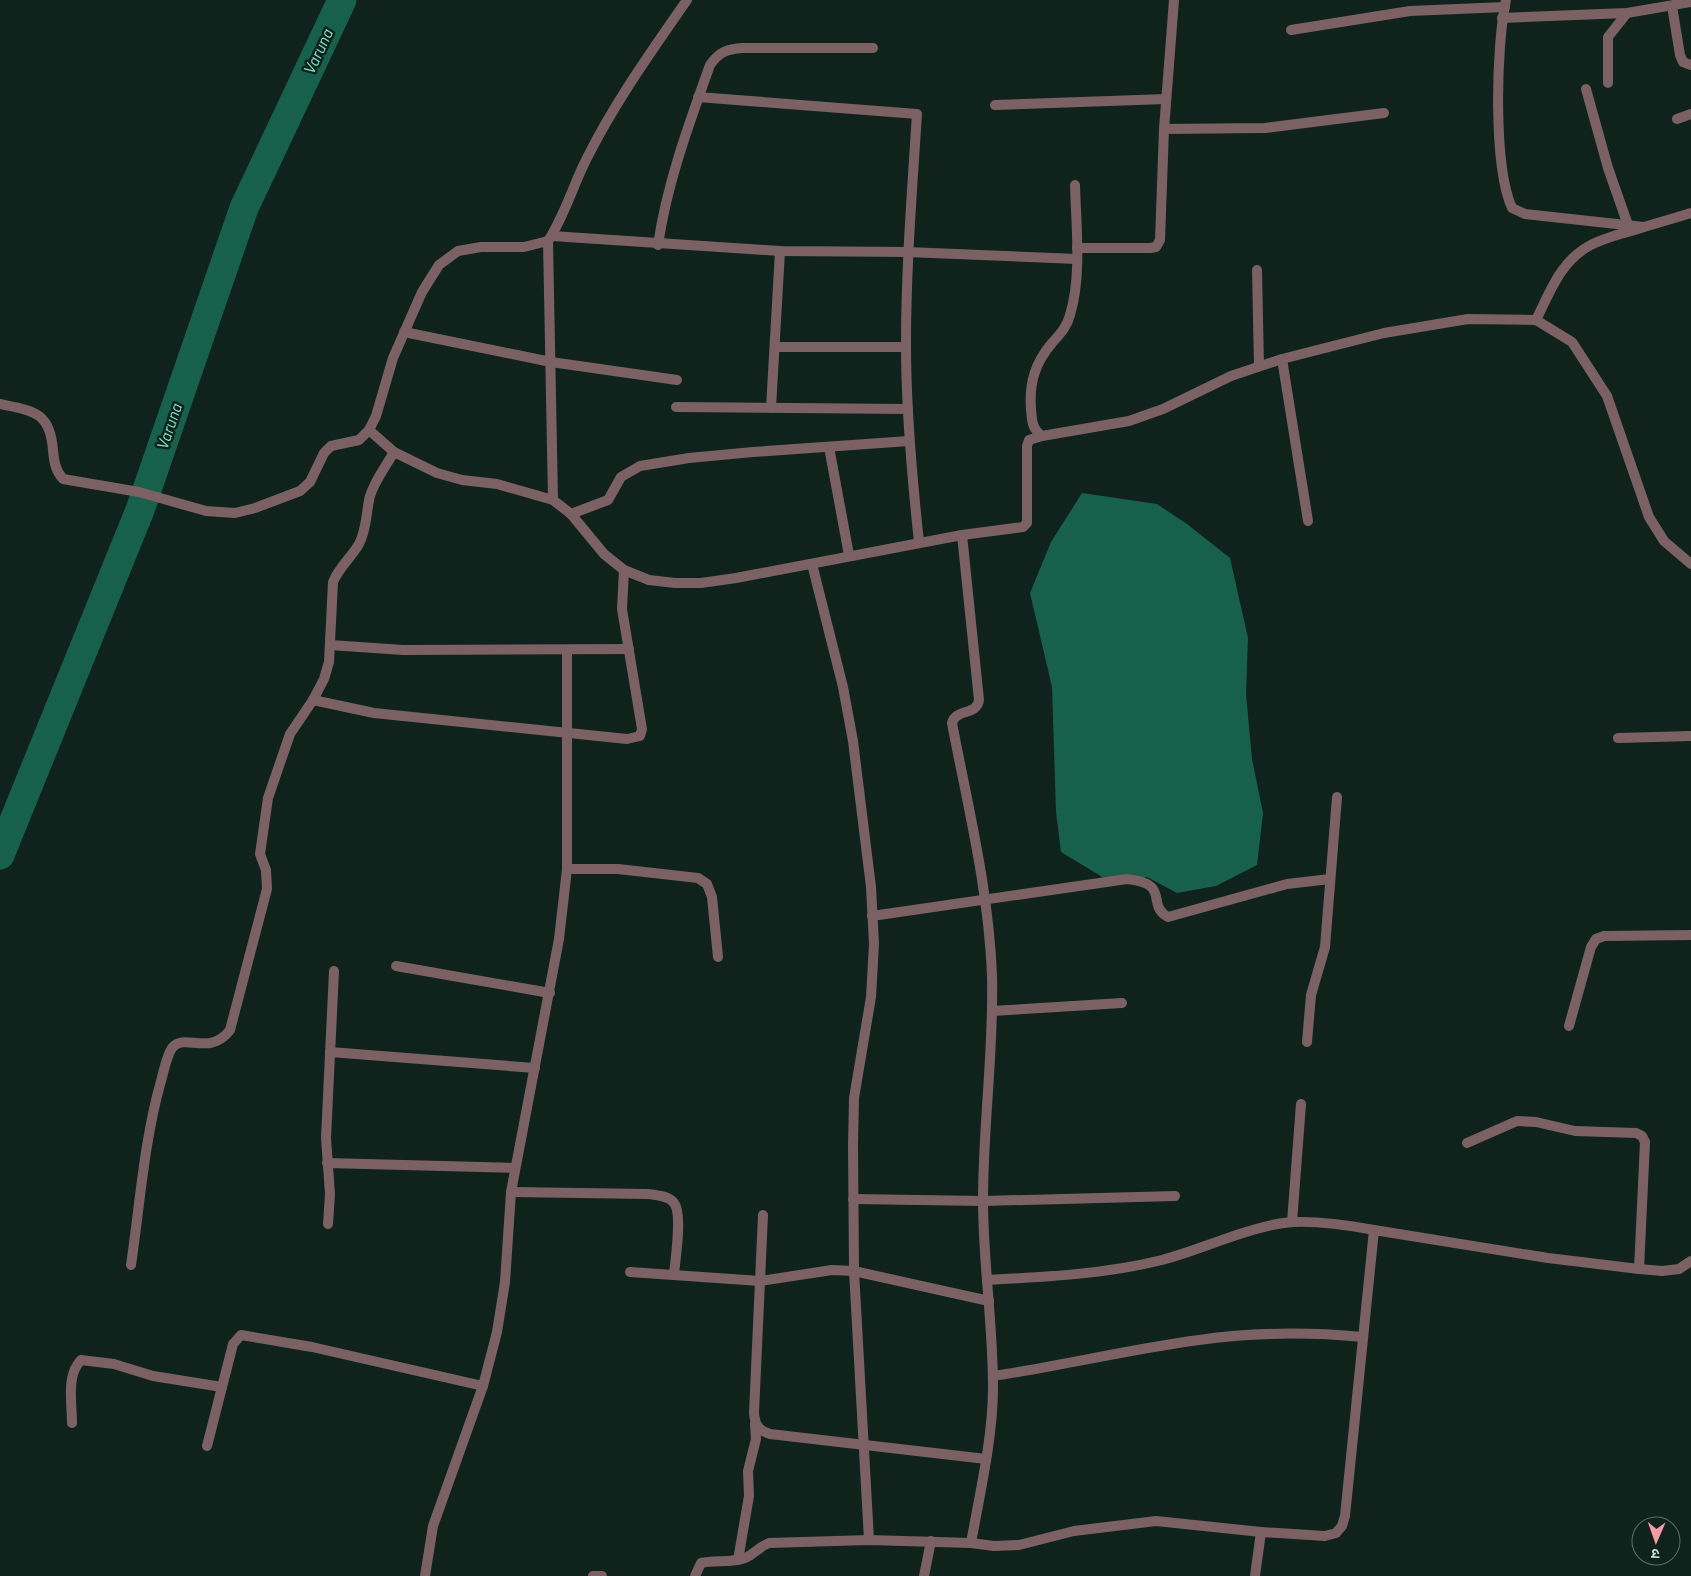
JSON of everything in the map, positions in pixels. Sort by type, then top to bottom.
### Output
[{"type":"street","points":[[553,500],[550,238],[586,160],[617,101],[686,0]]},
{"type":"street","points":[[1076,248],[1156,247],[1160,240],[1164,129],[1174,0]]},
{"type":"street","points":[[1502,18],[1627,13],[1691,2]]},
{"type":"street","points":[[1291,30],[1410,11],[1506,3],[1502,18],[1499,98],[1501,162],[1507,196],[1512,208],[1525,214],[1644,227]]},
{"type":"street","points":[[1672,6],[1680,55],[1683,62],[1691,65]]},
{"type":"street","points":[[1608,83],[1608,37],[1627,13]]},
{"type":"street","points":[[658,244],[662,213],[698,98],[710,65],[718,54],[730,49],[873,48]]},
{"type":"street","points":[[1586,89],[1608,168],[1628,225]]},
{"type":"street","points":[[698,98],[917,114],[907,252],[906,347],[908,441],[919,542]]},
{"type":"street","points":[[995,106],[1166,98]]},
{"type":"street","points":[[1164,129],[1265,128],[1384,113]]},
{"type":"street","points":[[1677,118],[1691,114]]},
{"type":"street","points":[[1042,436],[1032,425],[1030,392],[1032,378],[1046,350],[1064,330],[1071,314],[1077,259],[1075,185]]},
{"type":"street","points":[[1536,320],[1556,278],[1570,259],[1590,245],[1691,213]]},
{"type":"street","points":[[0,404],[21,408],[40,416],[50,427],[53,460],[58,473],[64,479],[139,492],[206,511],[235,513],[255,508],[300,491],[310,482],[324,453],[331,446],[359,440],[369,430],[376,416],[393,358],[422,292],[438,264],[458,251],[481,247],[524,247],[550,238],[780,251],[907,252],[1077,259]]},
{"type":"street","points":[[771,408],[780,251]]},
{"type":"street","points":[[1258,270],[1259,366]]},
{"type":"street","points":[[369,430],[394,452],[437,473],[462,480],[497,484],[553,500],[571,514],[604,554],[624,570],[649,580],[701,583],[812,564],[919,542],[1023,528],[1027,523],[1026,446],[1029,440],[1042,436],[1129,421],[1164,409],[1231,376],[1282,358],[1384,333],[1468,319],[1536,320],[1572,342],[1608,396],[1649,517],[1664,541],[1691,564]]},
{"type":"street","points":[[404,332],[550,362],[677,380]]},
{"type":"street","points":[[775,347],[906,347]]},
{"type":"street","points":[[1282,358],[1308,521]]},
{"type":"street","points":[[676,407],[908,409]]},
{"type":"street","points":[[571,514],[608,500],[621,477],[640,466],[689,458],[908,441]]},
{"type":"street","points":[[829,447],[849,556]]},
{"type":"street","points":[[130,1265],[147,1142],[155,1103],[169,1056],[176,1045],[182,1042],[214,1043],[223,1039],[230,1030],[267,890],[266,870],[260,854],[268,798],[290,734],[313,700],[329,662],[333,582],[338,570],[358,545],[364,532],[370,496],[377,480],[394,452]]},
{"type":"street","points":[[962,535],[979,700],[978,706],[974,710],[958,714],[953,718],[952,722],[986,899],[992,1011],[983,1201],[993,1376],[986,1459],[971,1543]]},
{"type":"street","points":[[812,564],[843,687],[853,740],[874,944],[871,997],[854,1098],[853,1199],[854,1271],[869,1540]]},
{"type":"street","points":[[313,700],[374,712],[627,739],[640,736],[642,729],[622,609],[624,570]]},
{"type":"street","points":[[330,645],[378,649],[629,649]]},
{"type":"street","points":[[425,1576],[433,1526],[483,1386],[497,1332],[505,1282],[511,1192],[550,994],[567,869],[567,650]]},
{"type":"street","points":[[1618,738],[1691,736]]},
{"type":"street","points":[[1306,1042],[1311,995],[1325,947],[1337,797]]},
{"type":"street","points":[[567,869],[618,869],[698,878],[707,884],[712,897],[718,957]]},
{"type":"street","points":[[872,916],[1127,879],[1148,883],[1156,889],[1159,907],[1168,917],[1287,884],[1330,879]]},
{"type":"street","points":[[1569,1026],[1591,947],[1596,939],[1604,936],[1691,935]]},
{"type":"street","points":[[396,966],[550,994]]},
{"type":"street","points":[[328,1224],[330,1194],[326,1163],[334,971]]},
{"type":"street","points":[[992,1011],[1122,1003]]},
{"type":"street","points":[[330,1052],[535,1068]]},
{"type":"street","points":[[1292,1222],[1301,1104]]},
{"type":"street","points":[[1467,1143],[1517,1121],[1536,1122],[1575,1131],[1636,1134],[1642,1136],[1645,1142],[1639,1269]]},
{"type":"street","points":[[326,1163],[515,1168]]},
{"type":"street","points":[[511,1192],[648,1194],[665,1197],[674,1203],[678,1214],[674,1275]]},
{"type":"street","points":[[853,1199],[983,1201],[1175,1196]]},
{"type":"street","points":[[738,1560],[749,1496],[748,1471],[756,1439],[763,1215]]},
{"type":"street","points":[[987,1280],[1100,1272],[1162,1260],[1264,1228],[1292,1222],[1330,1223],[1548,1258],[1639,1269],[1662,1271],[1679,1269],[1691,1261]]},
{"type":"street","points":[[695,1576],[701,1563],[747,1558],[758,1547],[769,1543],[869,1540],[971,1543],[994,1546],[1019,1545],[1074,1531],[1156,1521],[1261,1532],[1325,1536],[1336,1533],[1342,1526],[1374,1230]]},
{"type":"street","points":[[630,1272],[760,1281],[832,1270],[854,1271],[989,1301]]},
{"type":"street","points":[[993,1376],[1054,1367],[1199,1340],[1306,1332],[1363,1337]]},
{"type":"street","points":[[208,1446],[233,1344],[236,1338],[248,1334],[483,1386]]},
{"type":"street","points":[[72,1423],[72,1376],[74,1367],[81,1360],[114,1364],[153,1376],[222,1387]]},
{"type":"street","points":[[755,1424],[760,1431],[770,1434],[986,1459]]},
{"type":"street","points":[[1255,1576],[1261,1532]]},
{"type":"street","points":[[924,1576],[931,1542]]},
{"type":"street","points":[[593,1576],[602,1576]]},
{"type":"shaded area","points":[[1082,493],[1157,504],[1187,524],[1230,558],[1248,638],[1246,694],[1252,759],[1263,813],[1257,865],[1216,886],[1177,893],[1147,877],[1104,878],[1061,852],[1056,812],[1052,687],[1030,593],[1051,542]]},
{"type":"waterway","name":"Varuna","points":[[0,855],[140,510],[244,208],[342,0]]}]
